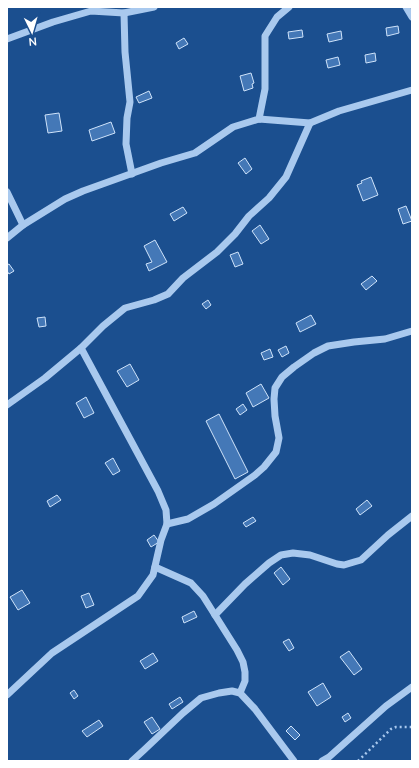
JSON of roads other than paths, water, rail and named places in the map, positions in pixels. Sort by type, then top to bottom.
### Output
[{"type":"street","points":[[7,39],[53,22],[91,11],[124,13],[154,7]]},
{"type":"street","points":[[259,119],[265,89],[266,36],[277,16],[289,7]]},
{"type":"street","points":[[406,7],[412,17]]},
{"type":"street","points":[[124,13],[125,52],[130,102],[127,118],[126,144],[132,174]]},
{"type":"street","points":[[7,238],[23,225],[66,199],[83,191],[195,153],[233,127],[259,119],[310,123],[339,111],[412,90]]},
{"type":"street","points":[[7,405],[45,378],[81,348],[124,308],[154,300],[168,294],[183,278],[222,247],[235,234],[249,216],[269,198],[286,177],[310,123]]},
{"type":"street","points":[[7,192],[23,225]]},
{"type":"street","points":[[166,524],[188,519],[214,504],[264,467],[276,452],[279,438],[274,416],[275,388],[282,377],[294,367],[314,352],[328,346],[385,339],[412,331]]},
{"type":"street","points":[[7,695],[52,653],[138,596],[153,574],[166,524],[166,510],[158,491],[81,348]]},
{"type":"street","points":[[215,615],[245,584],[269,563],[281,555],[293,553],[310,555],[344,565],[361,560],[388,535],[412,516]]},
{"type":"street","points":[[155,566],[190,583],[204,596],[238,650],[243,662],[246,672],[245,680],[240,693]]},
{"type":"street","points":[[322,761],[329,757],[386,706],[412,686]]},
{"type":"street","points":[[132,761],[201,698],[232,691],[240,693],[259,714],[294,761]]}]
